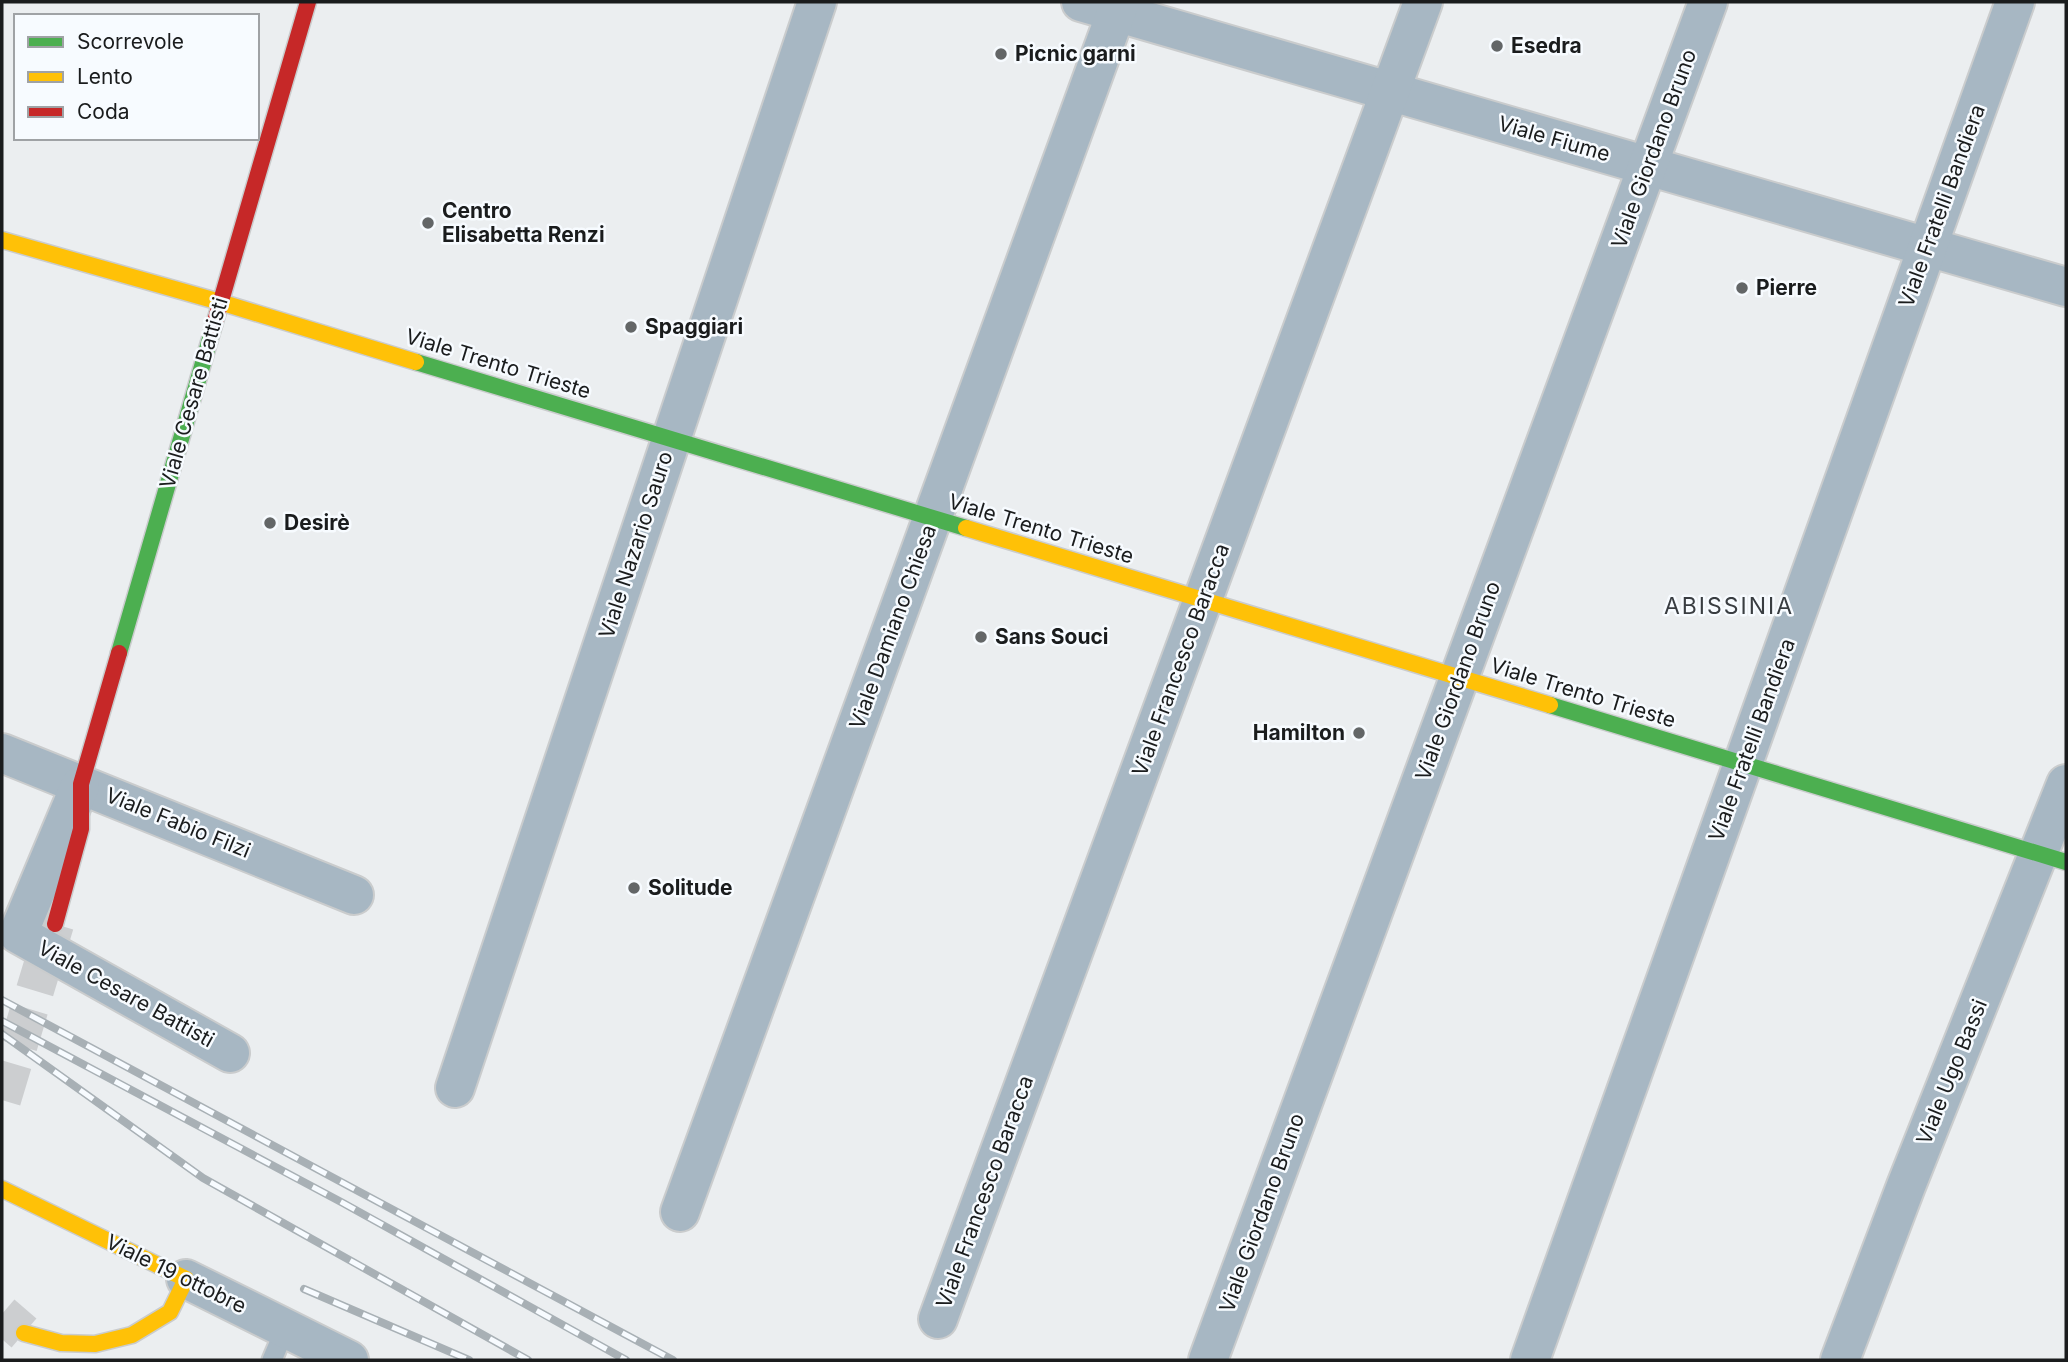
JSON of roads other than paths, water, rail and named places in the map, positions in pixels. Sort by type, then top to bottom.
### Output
[{"type":"street","name":"Viale Cesare Battisti","points":[[230,1053],[18,934],[81,784],[308,2]]},
{"type":"street","name":"Viale Nazario Sauro","points":[[454,1088],[817,2]]},
{"type":"street","name":"Viale Francesco Baracca","points":[[938,1319],[1423,2]]},
{"type":"street","name":"Viale Giordano Bruno","points":[[1208,1360],[1708,2]]},
{"type":"street","name":"Viale Fratelli Bandiera","points":[[1530,1360],[2015,2]]},
{"type":"street","name":"Viale Fiume","points":[[1106,5],[1390,91],[2066,287]]},
{"type":"street","name":"Viale Damiano Chiesa","points":[[680,1212],[932,518],[1106,5]]},
{"type":"street","name":"Viale Trento Trieste","points":[[2,240],[220,302],[2052,858]]},
{"type":"street","name":"Viale Fabio Filzi","points":[[2,753],[354,895]]},
{"type":"street","name":"Viale Cesare Battisti","points":[[55,924],[81,829],[81,784]]},
{"type":"street","name":"Viale Ugo Bassi","points":[[1840,1360],[1906,1186],[2052,858],[2066,784]]},
{"type":"street","name":"Viale 19 ottobre","points":[[2,1189],[186,1279],[279,1344],[334,1357]]},
{"type":"street","points":[[24,1333],[61,1343],[96,1344],[132,1335],[170,1312],[186,1279]]},
{"type":"tunnel","points":[[2,1100],[55,924]]},
{"type":"tunnel","points":[[2,1314],[24,1333]]},
{"type":"railway","points":[[2,1000],[673,1360]]},
{"type":"railway","points":[[2,1021],[343,1203],[626,1360]]},
{"type":"railway","points":[[2,1034],[203,1178],[528,1360]]},
{"type":"railway","points":[[304,1289],[469,1360]]},
{"type":"place","name":"Esedra","points":[[1497,46]]},
{"type":"place","name":"Picnic garni","points":[[1001,54]]},
{"type":"place","name":"Centro Elisabetta Renzi","points":[[428,223]]},
{"type":"place","name":"Pierre","points":[[1742,288]]},
{"type":"place","name":"Spaggiari","points":[[631,327]]},
{"type":"place","name":"Desirè","points":[[270,523]]},
{"type":"place","name":"Sans Souci","points":[[981,637]]},
{"type":"place","name":"Hamilton","points":[[1359,733]]},
{"type":"place","name":"Solitude","points":[[634,888]]},
{"type":"district","name":"ABISSINIA","points":[[1729,606]]}]
